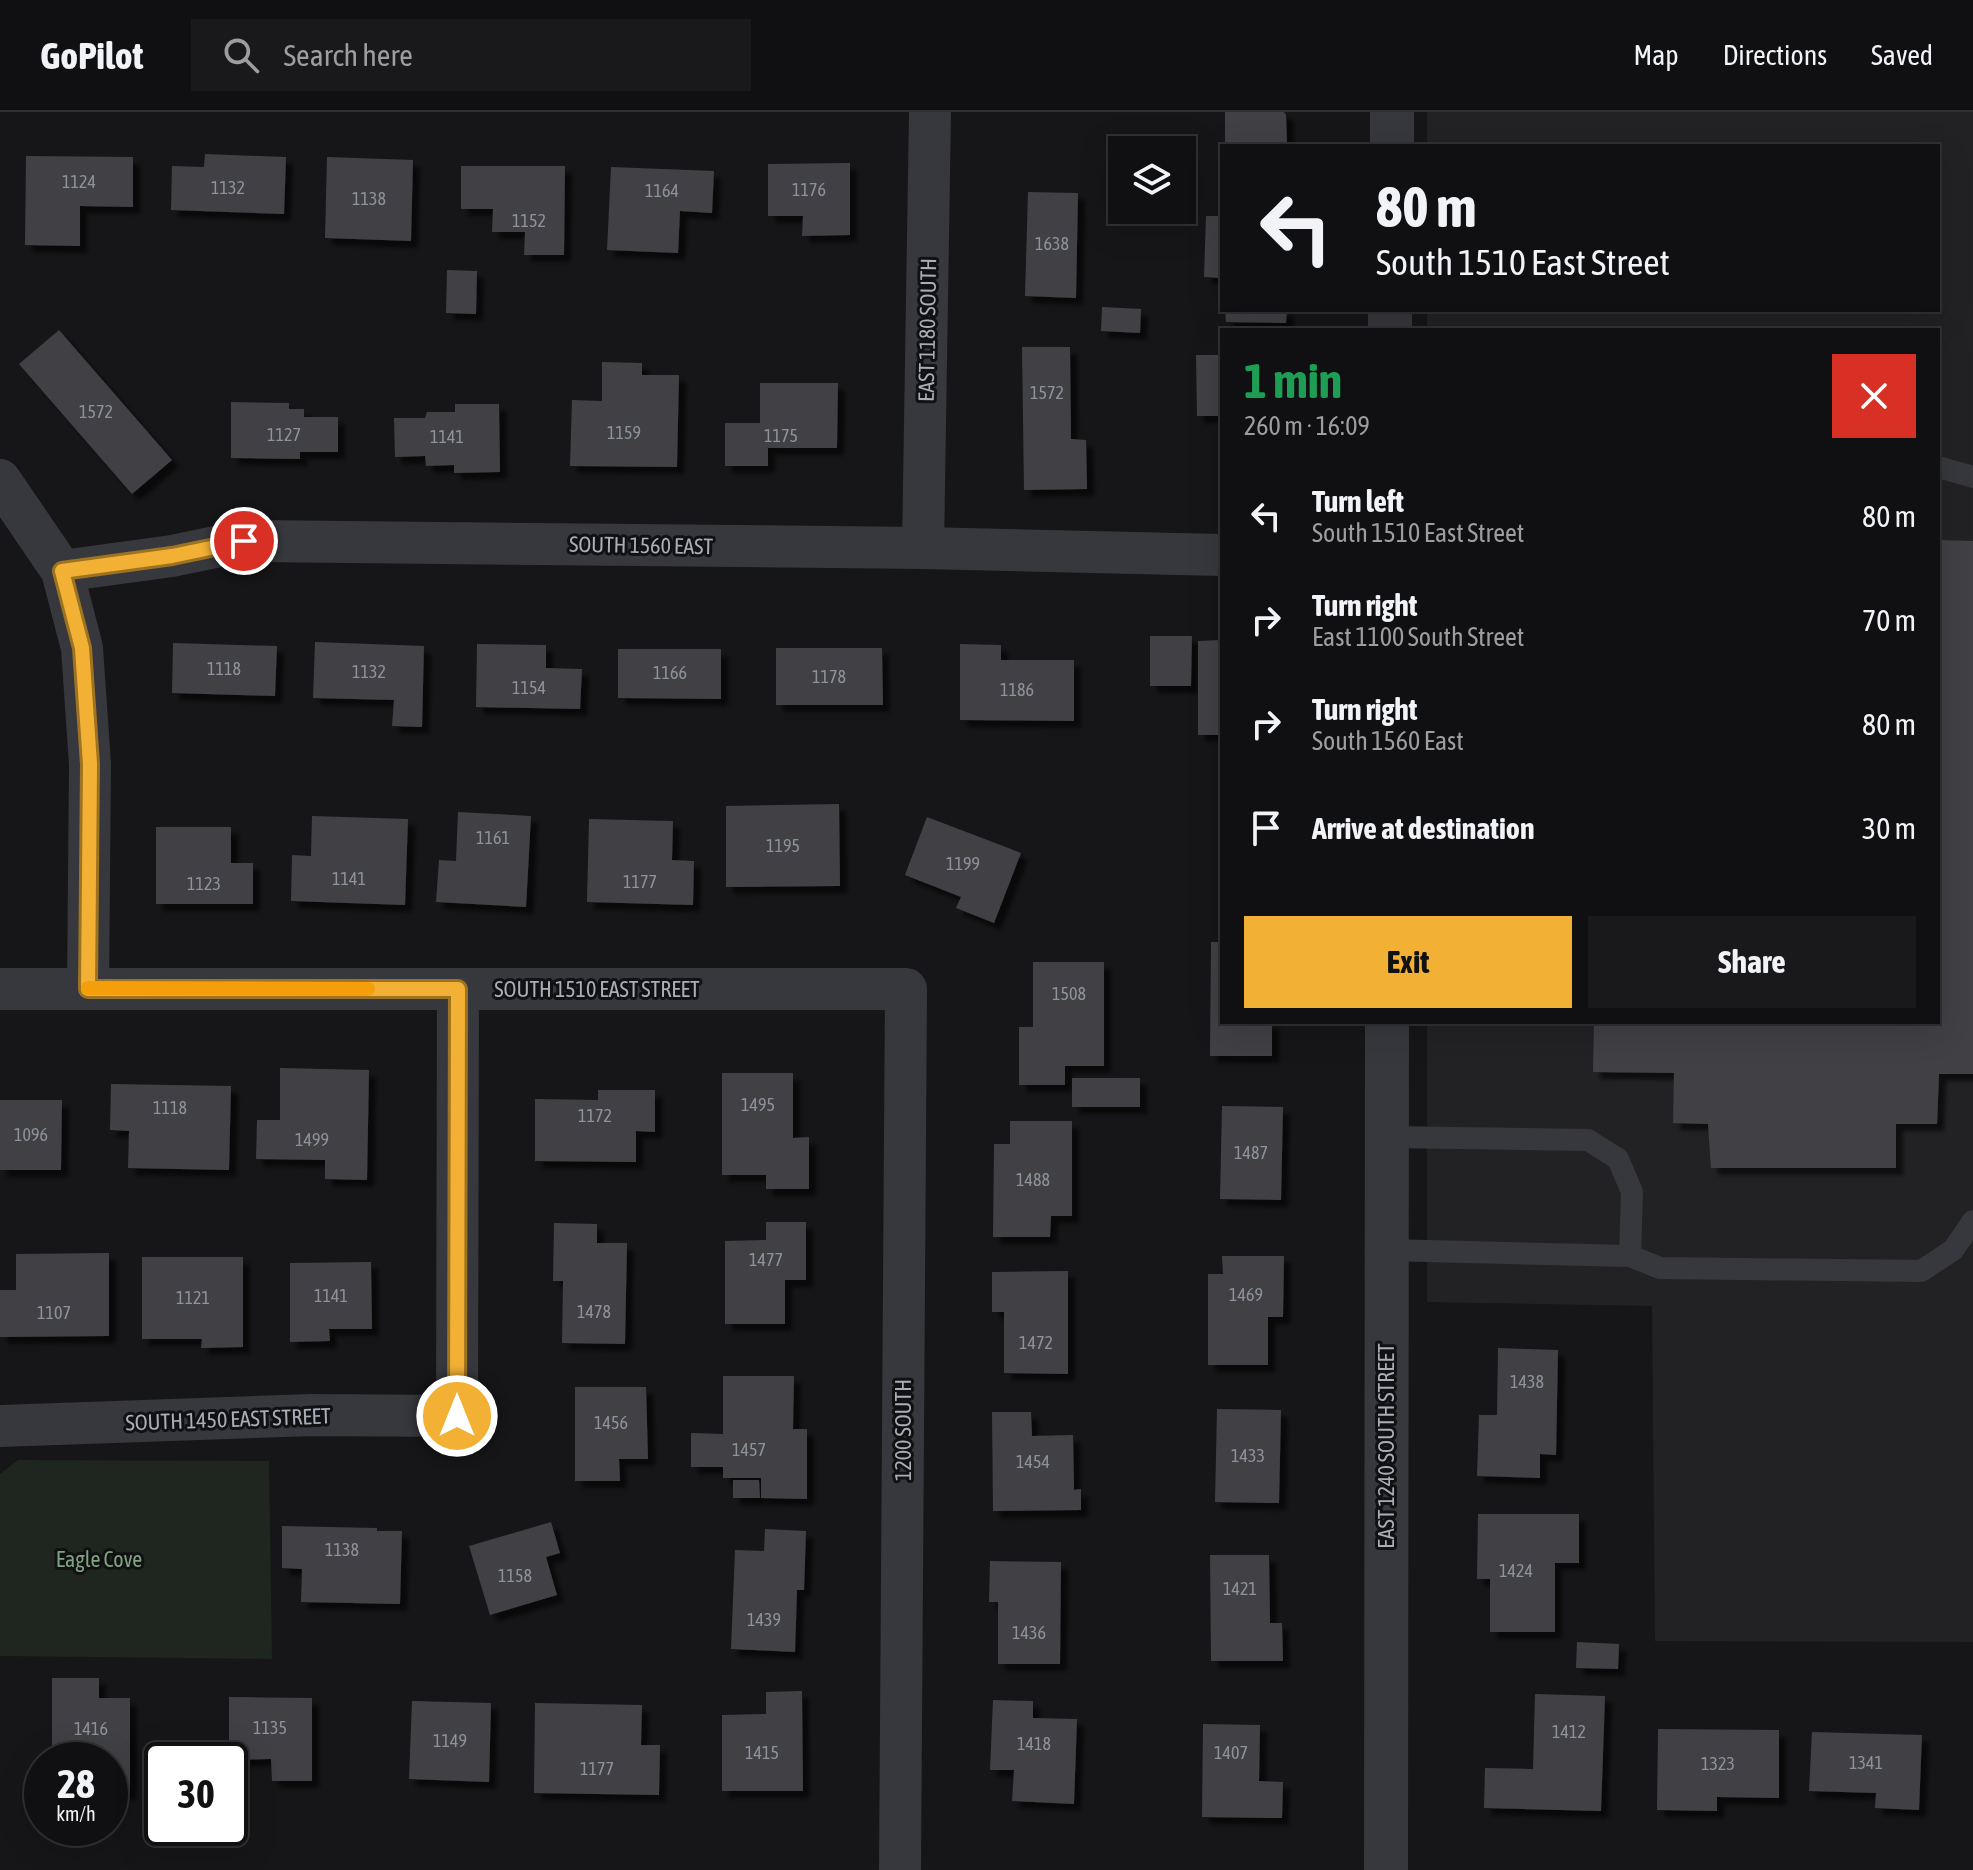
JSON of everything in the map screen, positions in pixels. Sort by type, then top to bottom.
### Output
[{"type":"street","name":"EAST 1180 SOUTH","points":[[923,548],[930,112]]},
{"type":"street","points":[[1392,112],[1392,144]]},
{"type":"street","points":[[0,480],[62,571],[82,648],[90,764],[88,989]]},
{"type":"street","name":"SOUTH 1560 EAST","points":[[62,571],[172,556],[244,541],[923,548],[1220,555]]},
{"type":"street","name":"SOUTH 1510 EAST STREET","points":[[0,989],[906,989]]},
{"type":"street","name":"SOUTH 1450 EAST STREET","points":[[0,1426],[311,1415],[457,1416],[458,989]]},
{"type":"street","name":"1200 SOUTH","points":[[900,1870],[906,989]]},
{"type":"street","name":"EAST 1240 SOUTH STREET","points":[[1386,1870],[1387,1024]]},
{"type":"lane","points":[[1940,468],[1973,477]]},
{"type":"lane","points":[[1387,1137],[1588,1140],[1618,1159],[1632,1192],[1630,1256]]},
{"type":"lane","points":[[1387,1250],[1630,1256],[1660,1268],[1921,1271],[1953,1250],[1973,1221]]},
{"type":"shaded area","points":[[1427,112],[1973,112],[1973,1642],[1655,1641],[1652,1306],[1427,1302],[1427,1024],[1940,1024],[1940,328],[1427,328],[1427,312],[1940,312],[1940,144],[1427,144]]},
{"type":"green space","name":"Eagle Cove","points":[[18,1460],[269,1461],[272,1659],[0,1656],[0,1474]]},
{"type":"building","points":[[1225,112],[1284,112],[1286,115],[1287,143],[1225,144]]},
{"type":"building","points":[[205,154],[286,157],[284,214],[171,210],[172,166],[204,167]]},
{"type":"building","points":[[26,156],[133,157],[133,207],[80,206],[80,246],[25,245]]},
{"type":"building","points":[[327,157],[413,160],[411,241],[325,238]]},
{"type":"building","points":[[850,163],[850,235],[802,236],[803,216],[768,216],[768,164]]},
{"type":"building","points":[[461,166],[565,166],[564,255],[524,255],[525,232],[492,232],[493,209],[461,209]]},
{"type":"building","points":[[611,167],[714,171],[712,213],[680,211],[678,253],[607,250]]},
{"type":"building","points":[[1028,192],[1078,193],[1076,298],[1025,296]]},
{"type":"building","points":[[1206,216],[1220,216],[1220,278],[1204,277]]},
{"type":"building","points":[[447,270],[477,271],[476,314],[446,313]]},
{"type":"building","points":[[1102,307],[1141,309],[1140,333],[1101,331]]},
{"type":"building","points":[[1225,312],[1287,312],[1286,323],[1226,322]]},
{"type":"building","points":[[59,330],[172,460],[132,494],[19,364]]},
{"type":"building","points":[[1022,347],[1070,347],[1071,439],[1086,440],[1087,489],[1024,490]]},
{"type":"building","points":[[1196,355],[1220,355],[1220,479],[1218,416],[1197,416]]},
{"type":"building","points":[[602,362],[642,363],[642,375],[679,375],[677,467],[570,466],[572,400],[602,401]]},
{"type":"building","points":[[760,383],[838,383],[837,448],[768,448],[768,466],[725,466],[725,423],[760,423]]},
{"type":"building","points":[[231,402],[289,403],[289,409],[304,409],[304,417],[338,417],[338,452],[300,452],[300,459],[231,458]]},
{"type":"building","points":[[455,404],[499,404],[500,472],[454,473],[454,465],[426,466],[425,456],[395,457],[394,418],[425,418],[427,412],[455,412]]},
{"type":"building","points":[[1940,540],[1973,541],[1973,1074],[1939,1074],[1937,1124],[1896,1124],[1896,1168],[1711,1168],[1708,1124],[1673,1123],[1674,1073],[1593,1072],[1594,1024],[1940,1024]]},
{"type":"building","points":[[1150,636],[1192,636],[1191,686],[1150,686]]},
{"type":"building","points":[[1220,640],[1220,735],[1198,735],[1198,641]]},
{"type":"building","points":[[315,642],[424,646],[422,727],[392,726],[394,700],[313,698]]},
{"type":"building","points":[[173,643],[277,646],[275,696],[172,693]]},
{"type":"building","points":[[477,644],[546,645],[546,668],[582,669],[580,709],[476,707]]},
{"type":"building","points":[[960,644],[1001,645],[1001,660],[1074,660],[1074,721],[960,720]]},
{"type":"building","points":[[776,648],[882,648],[883,705],[776,705]]},
{"type":"building","points":[[618,649],[721,649],[721,699],[618,698]]},
{"type":"building","points":[[839,804],[840,886],[726,887],[726,806]]},
{"type":"building","points":[[458,812],[531,816],[526,907],[436,902],[439,860],[456,861]]},
{"type":"building","points":[[312,816],[408,819],[405,905],[291,901],[292,855],[311,856]]},
{"type":"building","points":[[927,817],[1021,853],[994,923],[956,908],[961,897],[905,875]]},
{"type":"building","points":[[589,819],[673,821],[672,860],[694,861],[693,905],[587,902]]},
{"type":"building","points":[[156,827],[231,827],[231,863],[253,863],[253,904],[156,904]]},
{"type":"building","points":[[1211,942],[1220,942],[1220,1024],[1272,1024],[1272,1056],[1210,1056]]},
{"type":"building","points":[[1033,962],[1104,962],[1104,1066],[1065,1066],[1065,1085],[1019,1085],[1019,1027],[1033,1027]]},
{"type":"building","points":[[280,1068],[369,1070],[367,1180],[325,1179],[325,1160],[256,1159],[257,1120],[280,1120]]},
{"type":"building","points":[[722,1073],[793,1073],[793,1138],[809,1137],[809,1189],[766,1189],[766,1175],[722,1175]]},
{"type":"building","points":[[1072,1078],[1140,1078],[1140,1107],[1072,1107]]},
{"type":"building","points":[[111,1084],[231,1086],[229,1170],[128,1168],[129,1131],[110,1130]]},
{"type":"building","points":[[598,1090],[655,1090],[655,1132],[636,1131],[636,1162],[535,1161],[535,1099],[598,1100]]},
{"type":"building","points":[[0,1100],[62,1100],[61,1170],[0,1170]]},
{"type":"building","points":[[1222,1106],[1283,1107],[1281,1200],[1220,1199]]},
{"type":"building","points":[[1010,1121],[1072,1121],[1072,1216],[1051,1216],[1050,1237],[993,1237],[994,1144],[1010,1144]]},
{"type":"building","points":[[766,1222],[806,1222],[806,1280],[785,1280],[785,1324],[725,1324],[725,1241],[766,1240]]},
{"type":"building","points":[[554,1223],[597,1224],[597,1243],[627,1243],[625,1344],[562,1343],[563,1281],[553,1281]]},
{"type":"building","points":[[109,1253],[109,1336],[0,1337],[0,1290],[16,1290],[16,1254]]},
{"type":"building","points":[[1222,1256],[1284,1256],[1283,1317],[1268,1317],[1268,1365],[1208,1365],[1208,1274],[1223,1274]]},
{"type":"building","points":[[142,1257],[243,1257],[243,1347],[201,1348],[202,1339],[142,1339]]},
{"type":"building","points":[[371,1262],[372,1329],[329,1329],[330,1341],[290,1342],[290,1263]]},
{"type":"building","points":[[1068,1271],[1068,1374],[1004,1373],[1004,1312],[992,1312],[992,1272]]},
{"type":"building","points":[[1498,1348],[1558,1350],[1556,1455],[1540,1454],[1540,1478],[1477,1476],[1479,1415],[1497,1415]]},
{"type":"building","points":[[723,1376],[794,1376],[793,1429],[807,1429],[807,1499],[761,1498],[761,1478],[723,1478],[723,1467],[691,1467],[691,1433],[723,1434]]},
{"type":"building","points":[[575,1387],[646,1387],[648,1459],[619,1459],[620,1481],[575,1481]]},
{"type":"building","points":[[1217,1409],[1281,1410],[1279,1503],[1215,1502]]},
{"type":"building","points":[[992,1412],[1031,1412],[1032,1436],[1073,1435],[1074,1490],[1081,1489],[1081,1510],[993,1511]]},
{"type":"building","points":[[733,1480],[759,1480],[760,1498],[733,1498]]},
{"type":"building","points":[[1478,1514],[1579,1514],[1579,1563],[1555,1563],[1555,1632],[1490,1632],[1490,1579],[1477,1579]]},
{"type":"building","points":[[551,1522],[560,1553],[546,1557],[557,1595],[490,1615],[469,1546]]},
{"type":"building","points":[[282,1526],[402,1531],[400,1604],[301,1602],[302,1569],[282,1568]]},
{"type":"building","points":[[765,1529],[806,1531],[804,1590],[797,1590],[795,1652],[731,1649],[735,1550],[764,1551]]},
{"type":"building","points":[[1210,1555],[1269,1555],[1270,1623],[1282,1623],[1283,1661],[1211,1661]]},
{"type":"building","points":[[990,1561],[1061,1562],[1060,1664],[998,1664],[998,1602],[989,1602]]},
{"type":"building","points":[[1577,1642],[1619,1644],[1618,1669],[1576,1668]]},
{"type":"building","points":[[52,1678],[99,1678],[99,1698],[130,1698],[130,1793],[128,1742],[52,1742]]},
{"type":"building","points":[[802,1691],[803,1791],[722,1791],[722,1715],[766,1714],[766,1692]]},
{"type":"building","points":[[1535,1694],[1605,1696],[1601,1811],[1484,1808],[1485,1768],[1533,1769]]},
{"type":"building","points":[[229,1697],[312,1698],[312,1781],[272,1781],[271,1759],[248,1760],[248,1742],[229,1742]]},
{"type":"building","points":[[993,1700],[1033,1701],[1033,1718],[1077,1719],[1074,1804],[1012,1801],[1014,1770],[990,1770]]},
{"type":"building","points":[[412,1701],[491,1703],[489,1782],[409,1779]]},
{"type":"building","points":[[535,1703],[642,1705],[641,1745],[660,1745],[659,1795],[534,1793]]},
{"type":"building","points":[[1203,1724],[1260,1725],[1259,1781],[1283,1782],[1282,1818],[1202,1817]]},
{"type":"building","points":[[1658,1729],[1779,1730],[1779,1798],[1717,1797],[1717,1811],[1657,1810]]},
{"type":"building","points":[[1812,1732],[1922,1735],[1919,1810],[1875,1808],[1876,1793],[1809,1791]]},
{"type":"slow traffic","points":[[88,988],[368,989]]},
{"type":"route","points":[[244,541],[172,556],[62,571],[82,648],[90,764],[88,989],[458,989],[457,1416]]}]
